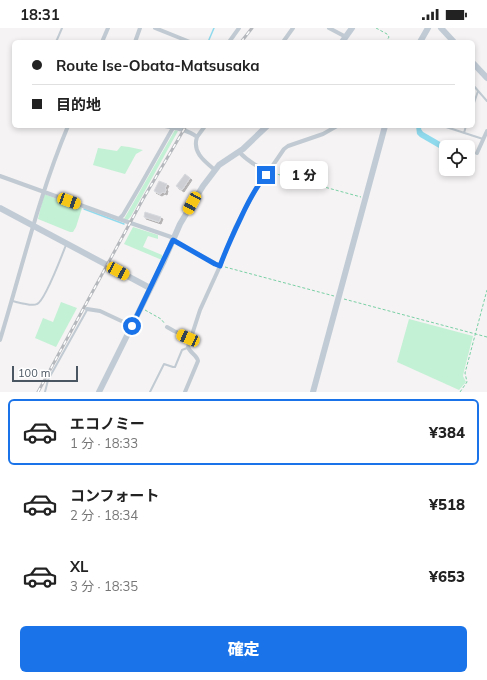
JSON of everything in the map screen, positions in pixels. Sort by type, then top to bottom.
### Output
[{"type":"street","points":[[103,40],[108,28]]},
{"type":"street","points":[[136,40],[140,28]]},
{"type":"street","points":[[155,28],[185,40]]},
{"type":"street","points":[[231,40],[240,28]]},
{"type":"street","points":[[284,40],[293,28]]},
{"type":"street","points":[[329,28],[344,39],[352,28]]},
{"type":"street","points":[[421,40],[428,28]]},
{"type":"street","points":[[441,28],[452,40]]},
{"type":"street","points":[[475,65],[487,78]]},
{"type":"street","points":[[0,340],[33,225],[67,128]]},
{"type":"street","points":[[119,219],[123,215],[172,128]]},
{"type":"street","points":[[176,128],[192,133],[197,137]]},
{"type":"street","points":[[204,128],[197,137],[195,147],[207,163],[215,170]]},
{"type":"street","points":[[99,392],[192,203],[215,170],[239,152],[265,128]]},
{"type":"street","points":[[185,392],[198,361],[198,358],[189,350],[188,347],[200,310],[235,228],[261,180],[269,172],[284,149],[288,146],[323,134],[334,128]]},
{"type":"street","points":[[313,392],[384,128]]},
{"type":"street","points":[[477,153],[487,131]]},
{"type":"street","points":[[239,152],[249,162],[258,168],[269,172]]},
{"type":"street","points":[[0,176],[173,239]]},
{"type":"street","points":[[0,208],[150,288]]},
{"type":"street","points":[[198,254],[220,266]]},
{"type":"street","points":[[88,308],[100,311],[132,326]]},
{"type":"street","points":[[167,327],[191,338]]},
{"type":"lane","points":[[57,40],[62,28]]},
{"type":"lane","points":[[475,87],[487,101]]},
{"type":"lane","points":[[475,100],[478,91]]},
{"type":"lane","points":[[448,128],[483,139]]},
{"type":"lane","points":[[464,134],[466,128]]},
{"type":"lane","points":[[173,239],[198,254]]},
{"type":"lane","points":[[12,301],[33,305],[39,303],[45,294],[67,244]]},
{"type":"lane","points":[[45,392],[48,380],[88,308]]},
{"type":"lane","points":[[150,392],[164,364],[173,367],[175,366],[182,350],[188,347]]},
{"type":"path","points":[[376,28],[387,34],[387,40]]},
{"type":"path","points":[[269,172],[365,198]]},
{"type":"path","points":[[220,266],[487,337]]},
{"type":"path","points":[[460,392],[467,382],[465,373],[487,290]]},
{"type":"path","points":[[141,308],[161,318],[167,327]]},
{"type":"green space","points":[[175,130],[178,131],[127,221],[124,219]]},
{"type":"green space","points":[[121,146],[143,150],[136,154],[125,174],[93,165],[98,148],[117,151]]},
{"type":"green space","points":[[44,194],[82,208],[73,232],[38,219]]},
{"type":"green space","points":[[133,227],[158,235],[158,239],[148,236],[143,247],[162,255],[162,260],[124,244]]},
{"type":"green space","points":[[61,302],[77,308],[56,347],[35,338],[43,318],[53,322]]},
{"type":"green space","points":[[409,319],[473,336],[463,376],[466,382],[459,390],[397,362]]},
{"type":"water","points":[[416,128],[421,128],[423,132],[439,141],[439,148],[417,134]]},
{"type":"building","points":[[185,174],[190,178],[182,190],[176,186]]},
{"type":"building","points":[[159,181],[167,184],[165,193],[163,192],[160,194],[154,191]]},
{"type":"building","points":[[145,212],[161,217],[159,222],[144,217]]},
{"type":"waterway","points":[[209,40],[214,28]]},
{"type":"waterway","points":[[84,209],[124,224]]},
{"type":"railway","points":[[243,40],[252,28]]},
{"type":"railway","points":[[38,392],[143,199],[185,128]]},
{"type":"route","points":[[132,326],[173,240],[220,266],[235,228],[261,180],[266,175]]}]
